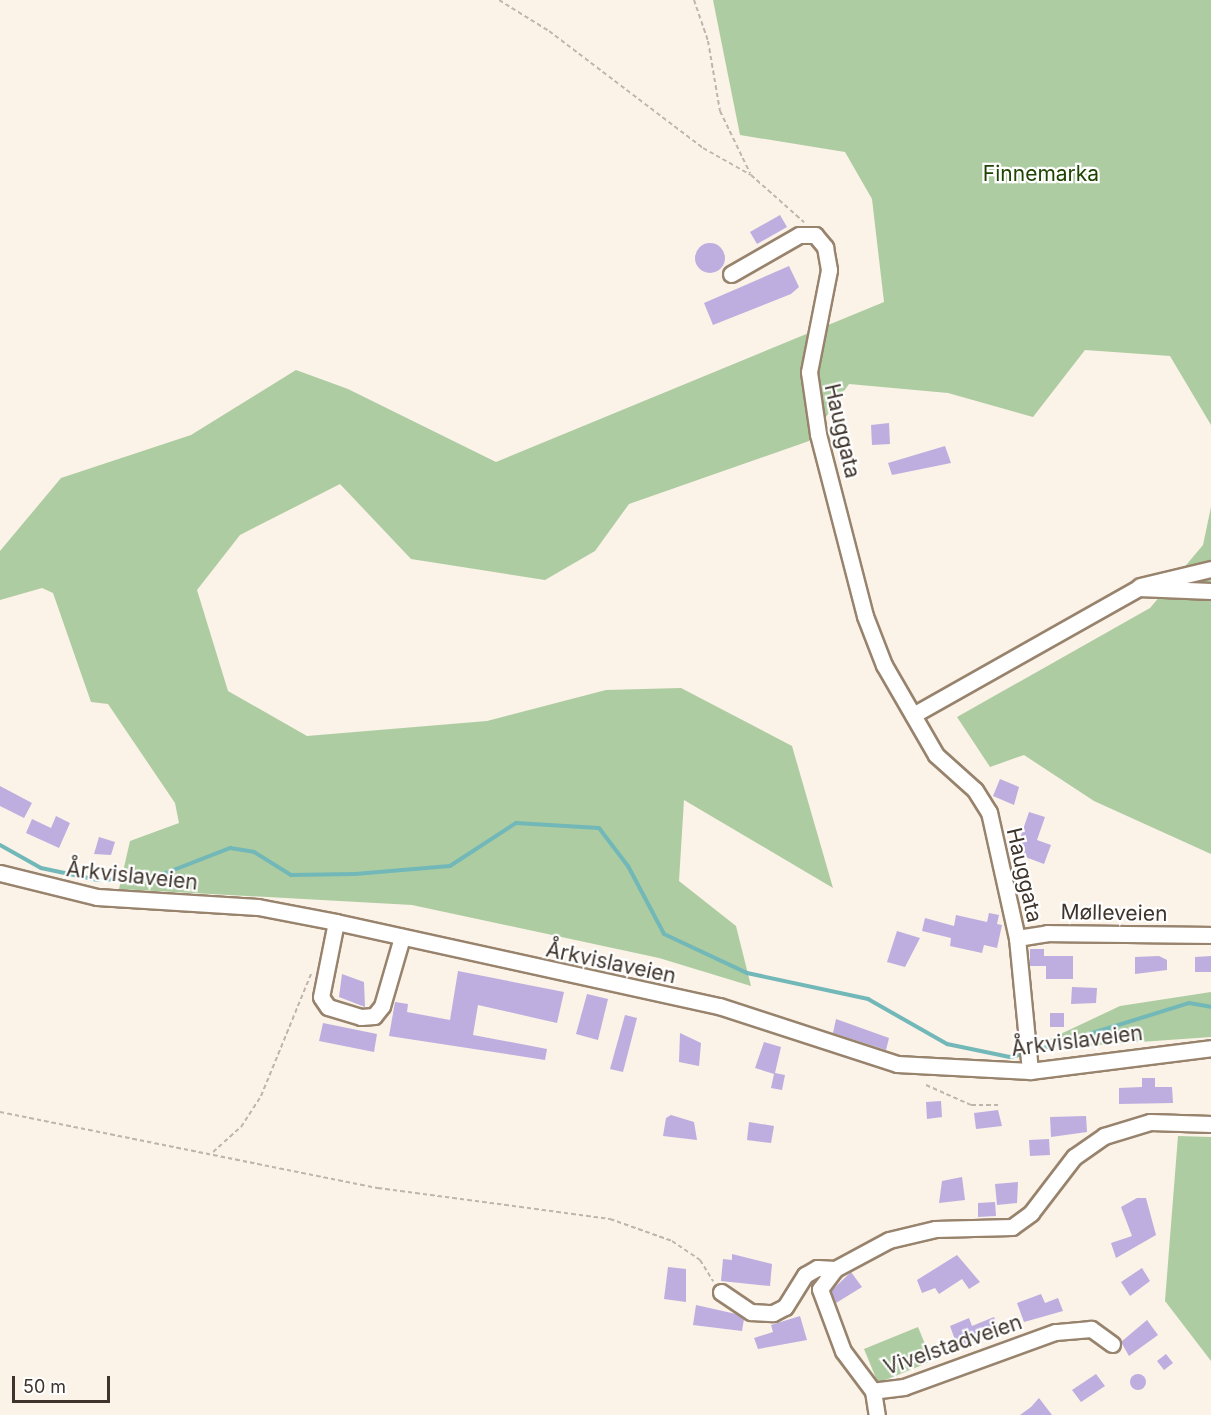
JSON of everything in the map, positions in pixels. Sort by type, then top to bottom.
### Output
[{"type":"street","points":[[731,274],[799,235],[815,235]]},
{"type":"street","name":"Hauggata","points":[[815,235],[825,247],[829,270],[811,354],[811,404],[865,616],[884,665],[936,755],[985,801],[1017,938],[1029,1060]]},
{"type":"street","points":[[913,716],[1138,588],[1160,578],[1211,569]]},
{"type":"street","points":[[1138,588],[1211,591]]},
{"type":"street","name":"Årkvislaveien","points":[[0,873],[97,897],[258,907],[336,922],[742,1012],[845,1051],[897,1064],[1029,1060],[1211,1048]]},
{"type":"street","points":[[336,922],[321,997],[328,1007],[361,1017],[374,1016],[382,1006],[402,937]]},
{"type":"street","name":"Mølleveien","points":[[1017,938],[1047,933],[1211,935]]},
{"type":"street","points":[[721,1292],[751,1312],[773,1313],[785,1307],[805,1275],[818,1268],[835,1269],[903,1235],[1012,1227],[1031,1213],[1074,1157],[1104,1136],[1150,1122],[1211,1124]]},
{"type":"street","name":"Vivelstadveien","points":[[835,1269],[820,1289],[823,1308],[843,1351],[873,1391],[904,1387],[1042,1336],[1091,1329],[1112,1344]]},
{"type":"street","points":[[873,1391],[877,1415]]},
{"type":"path","points":[[499,0],[549,31],[703,148],[751,175],[784,200],[815,235]]},
{"type":"path","points":[[694,0],[708,41],[720,111],[751,175]]},
{"type":"path","points":[[213,1152],[241,1127],[261,1096],[294,1006],[315,968]]},
{"type":"path","points":[[926,1085],[971,1105],[1001,1105]]},
{"type":"path","points":[[0,1112],[213,1152],[378,1188],[516,1203],[639,1227],[691,1253],[721,1292]]},
{"type":"green space","name":"Finnemarka","points":[[713,0],[1211,0],[1211,425],[1170,356],[1085,350],[1033,417],[948,393],[849,384],[809,441],[629,504],[595,551],[545,580],[411,559],[340,484],[240,535],[197,590],[228,691],[307,736],[487,721],[606,690],[681,688],[792,746],[833,888],[684,800],[679,881],[736,926],[751,986],[659,958],[412,905],[119,889],[130,841],[179,823],[175,803],[108,704],[91,702],[53,593],[42,588],[0,600],[0,551],[61,478],[191,435],[296,370],[348,389],[496,462],[884,302],[872,199],[845,152],[740,135]]},
{"type":"green space","points":[[1211,507],[1211,854],[1094,801],[1024,755],[990,767],[957,717],[1150,608],[1203,545]]},
{"type":"green space","points":[[1211,992],[1211,1037],[1069,1047],[1050,1039],[1120,1006]]},
{"type":"green space","points":[[1178,1136],[1211,1137],[1211,1361],[1165,1301]]},
{"type":"green space","points":[[918,1327],[932,1361],[878,1383],[864,1349]]},
{"type":"building","points":[[780,215],[787,227],[757,244],[750,232]]},
{"type":"building","points":[[710,243],[716,244],[724,252],[724,264],[716,272],[710,273],[704,272],[696,264],[695,258],[696,252],[704,244]]},
{"type":"building","points":[[789,266],[799,287],[791,294],[713,325],[704,303]]},
{"type":"building","points":[[889,423],[890,444],[872,445],[871,425]]},
{"type":"building","points":[[945,446],[951,463],[892,475],[888,463]]},
{"type":"building","points":[[1000,779],[1019,787],[1014,805],[993,796]]},
{"type":"building","points":[[0,786],[32,803],[24,818],[0,806]]},
{"type":"building","points":[[1029,812],[1045,817],[1037,840],[1051,845],[1044,864],[1015,853]]},
{"type":"building","points":[[56,816],[70,823],[59,848],[26,833],[32,819],[51,828]]},
{"type":"building","points":[[99,837],[115,842],[111,855],[94,854]]},
{"type":"building","points":[[989,913],[999,915],[997,924],[1002,925],[997,948],[984,945],[982,953],[950,946],[951,938],[922,931],[925,918],[954,926],[956,915],[987,922]]},
{"type":"building","points":[[897,931],[920,938],[905,967],[887,962]]},
{"type":"building","points":[[1030,949],[1044,949],[1044,956],[1073,956],[1073,979],[1046,979],[1046,966],[1030,966]]},
{"type":"building","points":[[1159,956],[1167,960],[1167,970],[1135,974],[1135,957]]},
{"type":"building","points":[[1211,956],[1211,972],[1195,972],[1195,957]]},
{"type":"building","points":[[458,971],[564,992],[557,1023],[478,1005],[473,1035],[547,1049],[545,1060],[389,1036],[395,1002],[408,1004],[407,1012],[450,1020]]},
{"type":"building","points":[[342,974],[364,982],[365,1007],[339,997]]},
{"type":"building","points":[[1072,987],[1097,988],[1096,1003],[1071,1004]]},
{"type":"building","points":[[587,994],[608,999],[598,1040],[576,1034]]},
{"type":"building","points":[[1050,1013],[1064,1013],[1064,1027],[1050,1027]]},
{"type":"building","points":[[625,1015],[637,1018],[623,1072],[610,1069]]},
{"type":"building","points":[[836,1019],[889,1038],[886,1050],[833,1033]]},
{"type":"building","points":[[323,1023],[377,1034],[374,1052],[319,1041]]},
{"type":"building","points":[[680,1033],[701,1043],[699,1066],[679,1062]]},
{"type":"building","points":[[764,1042],[781,1047],[775,1073],[785,1075],[782,1090],[771,1088],[774,1074],[755,1068]]},
{"type":"building","points":[[1142,1078],[1155,1078],[1155,1087],[1172,1087],[1173,1103],[1119,1104],[1119,1088],[1142,1087]]},
{"type":"building","points":[[941,1101],[942,1117],[927,1119],[926,1102]]},
{"type":"building","points":[[998,1110],[1002,1126],[976,1129],[974,1113]]},
{"type":"building","points":[[671,1115],[694,1122],[697,1140],[663,1136],[666,1118]]},
{"type":"building","points":[[1086,1116],[1087,1132],[1051,1137],[1050,1117]]},
{"type":"building","points":[[749,1122],[774,1126],[771,1143],[747,1140]]},
{"type":"building","points":[[1049,1139],[1050,1155],[1030,1156],[1029,1140]]},
{"type":"building","points":[[962,1177],[965,1200],[939,1203],[942,1181]]},
{"type":"building","points":[[1018,1182],[1017,1203],[997,1205],[995,1184]]},
{"type":"building","points":[[1137,1198],[1146,1198],[1156,1235],[1116,1258],[1111,1243],[1132,1236],[1121,1207]]},
{"type":"building","points":[[995,1202],[996,1216],[978,1217],[978,1203]]},
{"type":"building","points":[[732,1254],[772,1264],[770,1286],[721,1281],[723,1259],[732,1260]]},
{"type":"building","points":[[957,1255],[980,1282],[969,1289],[962,1279],[939,1294],[935,1288],[922,1293],[917,1280]]},
{"type":"building","points":[[668,1267],[686,1269],[686,1302],[664,1299]]},
{"type":"building","points":[[1142,1268],[1150,1281],[1130,1296],[1121,1282]]},
{"type":"building","points":[[851,1272],[862,1287],[836,1303],[831,1291]]},
{"type":"building","points":[[1041,1294],[1045,1303],[1058,1298],[1063,1311],[1024,1322],[1017,1303]]},
{"type":"building","points":[[696,1305],[736,1314],[744,1319],[742,1331],[693,1325]]},
{"type":"building","points":[[800,1316],[807,1340],[758,1349],[754,1338],[773,1332],[771,1325]]},
{"type":"building","points":[[994,1317],[1000,1332],[958,1348],[950,1326],[969,1318],[972,1326]]},
{"type":"building","points":[[1147,1320],[1158,1335],[1129,1356],[1121,1342]]},
{"type":"building","points":[[1166,1354],[1173,1363],[1164,1370],[1157,1361]]},
{"type":"building","points":[[1096,1374],[1105,1386],[1081,1402],[1072,1390]]},
{"type":"building","points":[[1135,1374],[1141,1374],[1146,1382],[1144,1388],[1135,1390],[1130,1385],[1130,1379]]},
{"type":"building","points":[[1039,1398],[1052,1415],[1020,1415],[1031,1407]]},
{"type":"waterway","points":[[0,845],[41,868],[98,880],[153,878],[230,848],[254,852],[291,875],[355,874],[450,866],[516,823],[599,828],[628,866],[664,934],[747,973],[868,999],[947,1044],[1010,1057],[1024,1054]]},
{"type":"waterway","points":[[1031,1052],[1189,1003],[1211,1007]]}]
